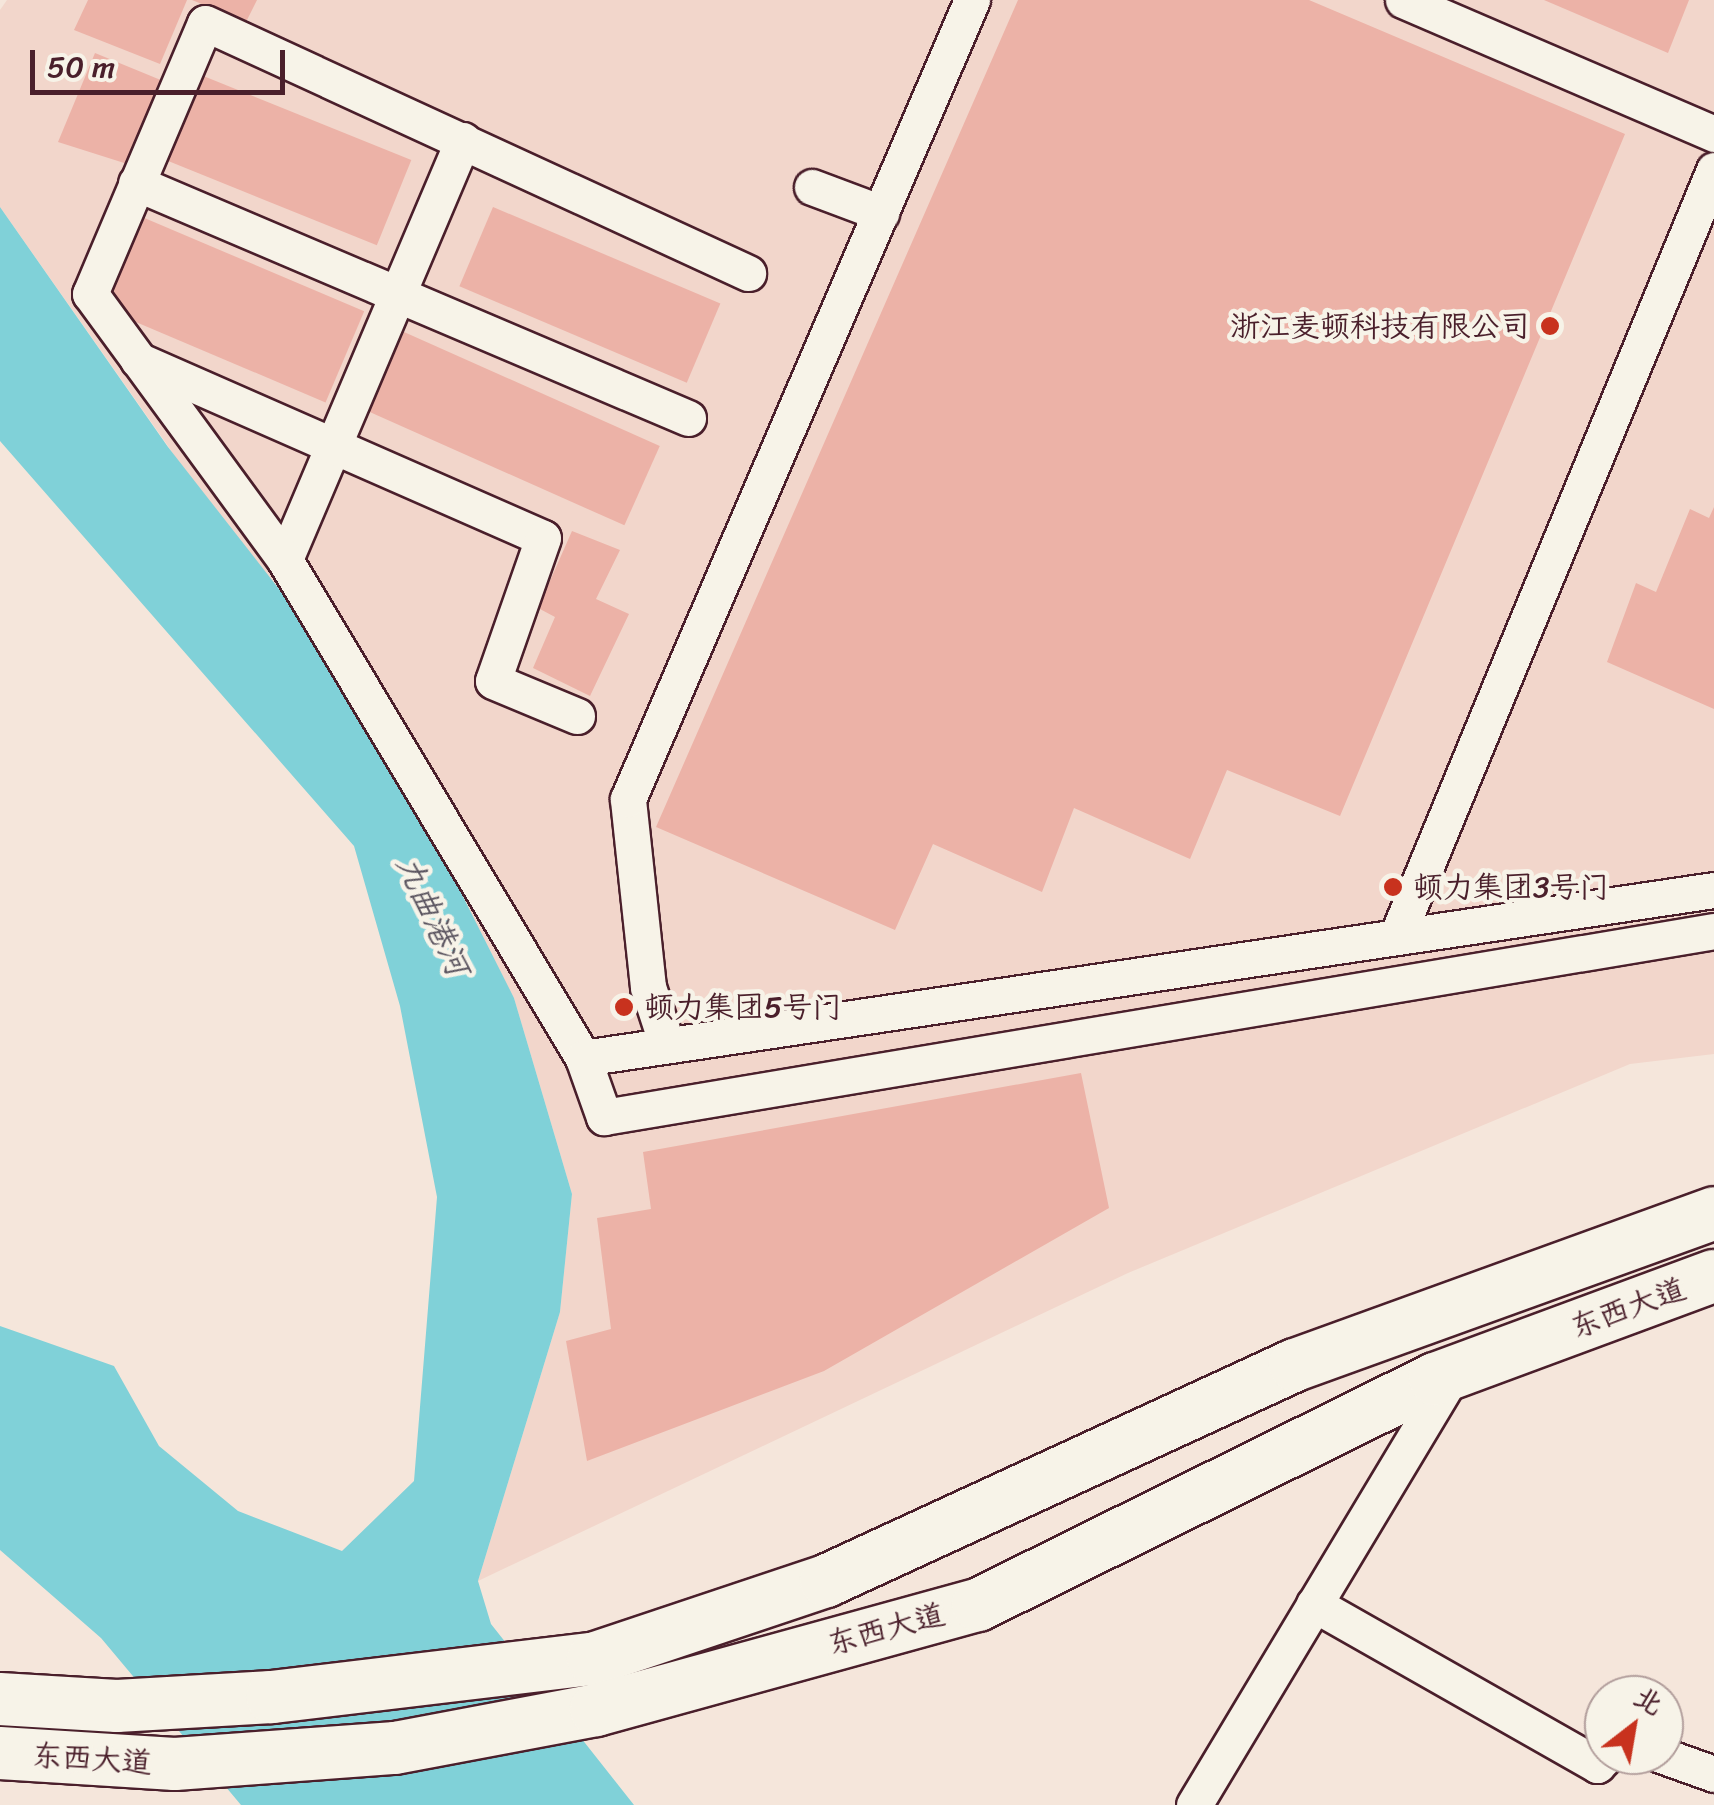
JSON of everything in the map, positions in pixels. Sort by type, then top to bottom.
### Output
[{"type":"highway","name":"东西大道","points":[[0,1699],[117,1706],[595,1684],[1295,1366],[1714,1213]]},
{"type":"highway","name":"东西大道","points":[[0,1752],[175,1764],[395,1748],[595,1684],[978,1606],[1454,1372],[1714,1276]]},
{"type":"street","points":[[667,1045],[648,987],[628,800],[972,0]]},
{"type":"street","points":[[1404,0],[1714,134]]},
{"type":"street","points":[[748,273],[205,23],[90,294],[286,560],[583,1058],[604,1117],[1714,932]]},
{"type":"street","points":[[286,560],[463,140]]},
{"type":"street","points":[[1397,936],[1714,170]]},
{"type":"street","points":[[136,183],[688,418]]},
{"type":"street","points":[[812,187],[881,213]]},
{"type":"street","points":[[133,357],[543,538],[493,681],[578,716]]},
{"type":"street","points":[[583,1058],[1714,890]]},
{"type":"street","points":[[1194,1805],[1454,1372]]},
{"type":"street","points":[[1314,1604],[1584,1759]]},
{"type":"street","points":[[1684,1763],[1714,1774]]},
{"type":"shaded area","points":[[7,0],[1714,0],[1714,1054],[1630,1064],[1128,1273],[478,1581],[560,1312],[572,1194],[514,998],[168,446],[0,207],[0,10]]},
{"type":"water","name":"九曲港河","points":[[0,207],[168,447],[361,694],[514,998],[572,1194],[560,1312],[478,1581],[491,1624],[634,1805],[241,1805],[101,1638],[0,1550],[0,1326],[114,1366],[159,1446],[238,1511],[342,1551],[414,1481],[437,1197],[400,1006],[354,846],[0,441]]},
{"type":"building","points":[[88,0],[187,0],[160,64],[74,30]]},
{"type":"building","points":[[192,0],[257,0],[246,22]]},
{"type":"building","points":[[1018,0],[1309,0],[1625,134],[1340,816],[1227,770],[1190,859],[1074,808],[1042,892],[933,844],[895,930],[656,827]]},
{"type":"building","points":[[1544,0],[1689,0],[1668,53]]},
{"type":"building","points":[[95,53],[168,83],[140,168],[58,142]]},
{"type":"building","points":[[186,69],[411,160],[377,245],[152,154]]},
{"type":"building","points":[[493,207],[720,304],[687,383],[459,286]]},
{"type":"building","points":[[135,214],[364,311],[326,402],[96,305]]},
{"type":"building","points":[[404,332],[660,446],[624,525],[369,411]]},
{"type":"building","points":[[1714,507],[1714,709],[1607,662],[1636,583],[1656,592],[1690,509],[1709,518]]},
{"type":"building","points":[[572,531],[620,550],[596,599],[629,614],[590,696],[533,668],[555,617],[538,608]]},
{"type":"building","points":[[1081,1073],[1109,1208],[824,1371],[587,1461],[566,1341],[611,1329],[597,1218],[651,1209],[643,1152]]},
{"type":"place","name":"浙江麦顿科技有限公司","points":[[1550,326]]},
{"type":"place","name":"顿力集团3号门","points":[[1393,887]]},
{"type":"place","name":"顿力集团5号门","points":[[624,1007]]}]
